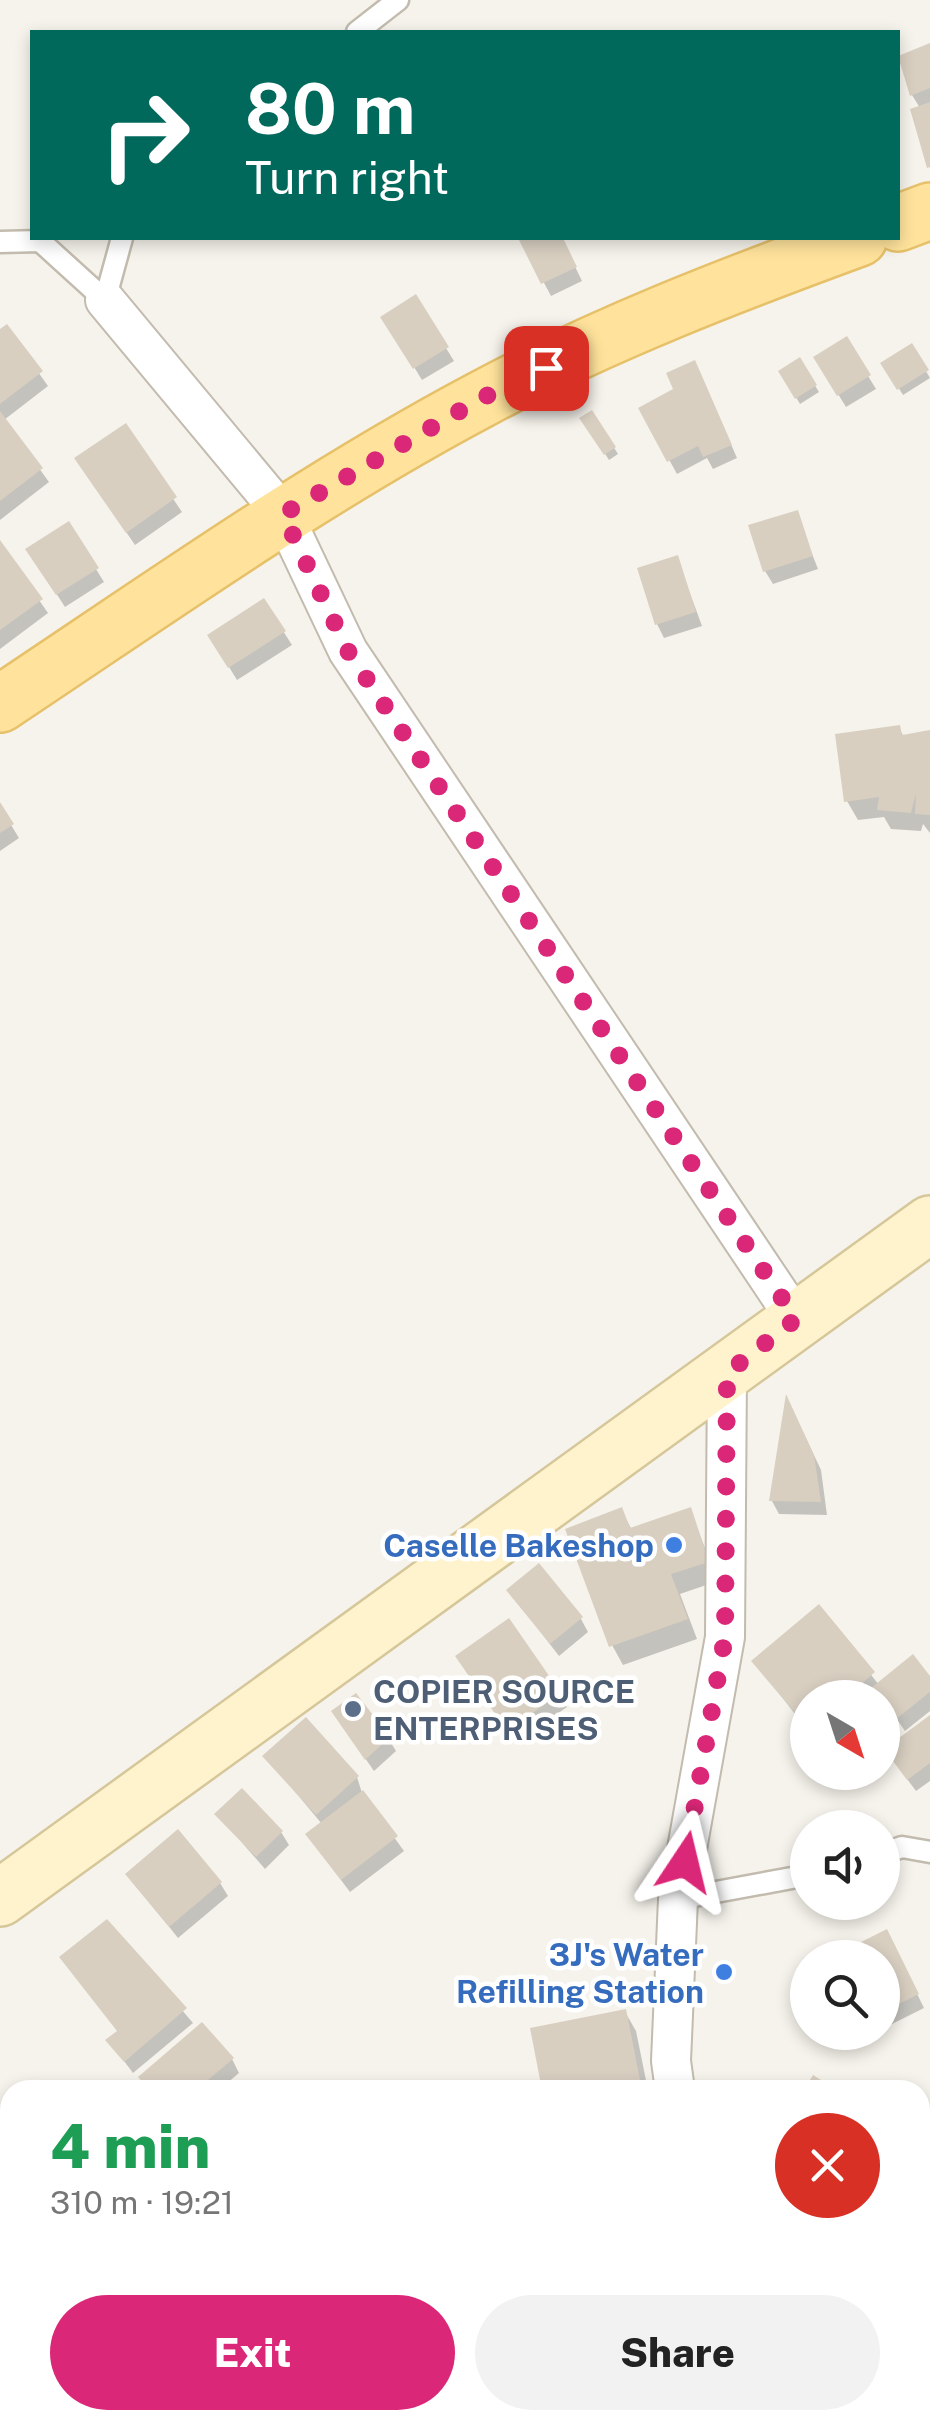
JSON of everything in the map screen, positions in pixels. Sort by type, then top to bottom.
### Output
[{"type":"main road","points":[[900,223],[930,212]]},
{"type":"main road","points":[[0,704],[283,514],[482,398],[675,307],[855,240]]},
{"type":"main road","points":[[0,1898],[930,1224]]},
{"type":"street","points":[[105,300],[283,514],[348,651],[796,1319]]},
{"type":"street","points":[[674,2080],[671,2061],[678,1899],[725,1637],[727,1373]]},
{"type":"lane","points":[[360,30],[398,0]]},
{"type":"lane","points":[[0,242],[40,241],[105,300],[121,240]]},
{"type":"lane","points":[[900,1849],[930,1852]]},
{"type":"lane","points":[[678,1899],[790,1879]]},
{"type":"building","points":[[930,43],[930,88],[910,96],[900,55]]},
{"type":"building","points":[[930,102],[930,167],[927,168],[910,109]]},
{"type":"building","points":[[519,240],[564,240],[577,267],[541,284]]},
{"type":"building","points":[[416,294],[449,347],[413,369],[380,317]]},
{"type":"building","points":[[7,324],[43,371],[0,404],[0,329]]},
{"type":"building","points":[[847,336],[871,375],[837,396],[813,357]]},
{"type":"building","points":[[912,343],[929,370],[897,390],[880,363]]},
{"type":"building","points":[[800,357],[817,385],[795,399],[778,371]]},
{"type":"building","points":[[695,360],[732,445],[703,457],[698,446],[667,462],[638,408],[673,389],[666,373]]},
{"type":"building","points":[[592,410],[616,447],[604,455],[579,418]]},
{"type":"building","points":[[0,411],[43,468],[0,501]]},
{"type":"building","points":[[126,423],[177,497],[126,533],[74,458]]},
{"type":"building","points":[[798,510],[813,556],[763,572],[748,525]]},
{"type":"building","points":[[69,521],[99,568],[56,595],[25,549]]},
{"type":"building","points":[[0,540],[43,599],[0,630]]},
{"type":"building","points":[[678,555],[696,612],[655,625],[637,568]]},
{"type":"building","points":[[264,598],[286,631],[228,668],[207,635]]},
{"type":"building","points":[[900,725],[902,735],[930,730],[930,815],[915,814],[916,793],[911,813],[877,810],[879,797],[844,802],[835,734]]},
{"type":"building","points":[[0,802],[14,824],[0,833]]},
{"type":"building","points":[[786,1394],[814,1455],[821,1502],[769,1501]]},
{"type":"building","points":[[622,1507],[630,1528],[691,1507],[709,1562],[671,1574],[688,1619],[609,1647],[565,1529]]},
{"type":"building","points":[[539,1563],[583,1617],[550,1644],[506,1590]]},
{"type":"building","points":[[819,1604],[875,1672],[866,1680],[790,1680],[790,1707],[751,1661]]},
{"type":"building","points":[[509,1618],[561,1693],[507,1731],[455,1656]]},
{"type":"building","points":[[913,1654],[930,1676],[930,1692],[900,1716],[900,1680],[881,1680]]},
{"type":"building","points":[[356,1693],[390,1737],[365,1760],[331,1711]]},
{"type":"building","points":[[930,1715],[930,1763],[907,1780],[900,1771],[900,1737]]},
{"type":"building","points":[[306,1717],[359,1776],[316,1815],[262,1756]]},
{"type":"building","points":[[242,1788],[283,1831],[256,1857],[214,1814]]},
{"type":"building","points":[[363,1790],[398,1836],[341,1880],[305,1834]]},
{"type":"building","points":[[178,1829],[222,1882],[169,1927],[125,1874]]},
{"type":"building","points":[[107,1919],[187,2008],[124,2062],[105,2040],[117,2031],[59,1957]]},
{"type":"building","points":[[887,1929],[892,1940],[865,1940]]},
{"type":"building","points":[[900,1955],[919,1994],[900,2003]]},
{"type":"building","points":[[626,2009],[640,2080],[540,2080],[530,2028]]},
{"type":"building","points":[[202,2022],[234,2058],[208,2080],[138,2077]]},
{"type":"place","name":"Caselle Bakeshop","points":[[674,1545]]},
{"type":"place","name":"COPIER SOURCE ENTERPRISES","points":[[353,1709]]},
{"type":"place","name":"3J's Water Refilling Station","points":[[724,1972]]},
{"type":"route","points":[[546,368],[482,398],[283,514],[348,651],[796,1319],[727,1373],[725,1637],[685,1862]]}]
